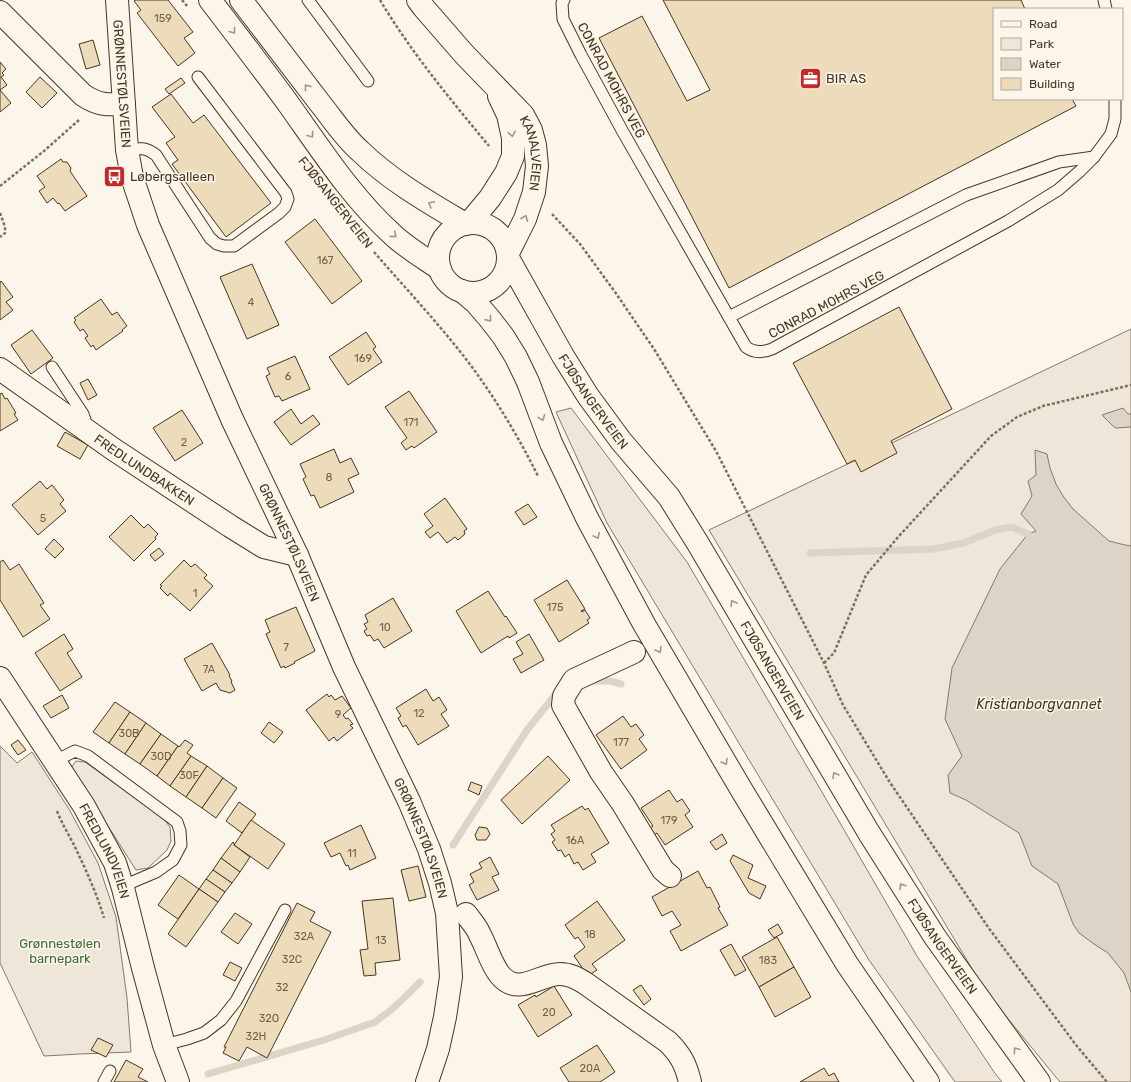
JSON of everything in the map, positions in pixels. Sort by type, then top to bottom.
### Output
[{"type":"main road","name":"GRØNNESTØLSVEIEN","points":[[117,0],[127,150],[132,177],[148,225],[232,419],[297,555],[344,667],[409,801],[429,849],[440,883],[447,913],[451,977],[445,1017],[438,1049],[427,1082]]},
{"type":"main road","name":"FJØSANGERVEIEN","points":[[210,0],[348,186],[370,213],[415,253],[440,269]]},
{"type":"main road","points":[[241,0],[342,132],[359,150],[378,168],[401,186],[467,224]]},
{"type":"main road","name":"KANALVEIEN","points":[[418,0],[464,54],[523,115],[531,130],[535,145],[537,166],[534,192],[525,219],[508,256]]},
{"type":"main road","points":[[0,12],[83,95],[93,102],[107,105],[124,104]]},
{"type":"main road","name":"KANALVEIEN","points":[[467,224],[490,198],[506,173],[514,156],[513,138],[508,115],[493,85]]},
{"type":"main road","points":[[477,223],[491,228],[502,239],[506,246],[508,256],[507,268],[503,276],[489,289],[481,292],[471,293],[455,288],[444,278],[440,269],[439,255],[442,241],[448,233],[467,224],[477,223]]},
{"type":"main road","name":"FJØSANGERVEIEN","points":[[508,256],[563,356],[588,396],[621,441],[669,497],[698,542],[869,833],[935,937],[1039,1082]]},
{"type":"main road","points":[[462,291],[476,303],[489,318],[516,357],[528,382],[551,443],[587,518],[644,624],[741,789],[847,964],[928,1082]]},
{"type":"main road","name":"FREDLUNDBAKKEN","points":[[0,369],[114,449],[230,526],[264,547],[297,555]]},
{"type":"main road","points":[[634,652],[574,680],[564,696],[563,705],[602,772],[663,870],[670,876]]},
{"type":"main road","name":"FREDLUNDVEIEN","points":[[0,678],[84,806],[115,863],[123,886],[164,1045],[178,1082]]},
{"type":"main road","points":[[466,914],[479,933],[494,966],[506,981],[513,984],[522,985],[551,975],[568,974],[575,977],[668,1042],[682,1059],[690,1082]]},
{"type":"lane","points":[[308,0],[368,81]]},
{"type":"lane","name":"CONRAD MOHRS VEG","points":[[564,0],[562,3],[563,19],[623,132],[746,347],[750,350],[758,352],[765,352],[772,349],[1008,221],[1058,190],[1080,171],[1111,134],[1115,119],[1115,100]]},
{"type":"lane","points":[[127,150],[142,148],[150,150],[156,155],[210,238],[217,244],[234,246],[285,207],[288,199],[286,193],[198,77]]},
{"type":"lane","points":[[729,317],[966,195],[1059,162],[1094,156]]},
{"type":"lane","points":[[52,367],[83,414],[85,420],[84,428]]},
{"type":"lane","points":[[54,761],[75,751],[88,756],[177,822],[180,831],[181,846],[173,860],[156,872],[123,886]]},
{"type":"lane","points":[[164,1045],[204,1033],[221,1020],[236,1001],[285,910]]},
{"type":"lane","points":[[104,1082],[110,1071]]},
{"type":"path","points":[[182,0],[187,6]]},
{"type":"path","points":[[380,0],[392,20],[426,67],[493,151]]},
{"type":"path","points":[[0,186],[44,151],[87,112],[93,102]]},
{"type":"path","points":[[0,213],[5,227],[5,233],[0,237]]},
{"type":"path","points":[[551,213],[580,244],[615,292],[654,349],[716,451],[824,663],[843,706],[889,781],[988,928],[1076,1045],[1107,1082]]},
{"type":"path","name":"FJØSANGERVEIEN","points":[[374,252],[430,316],[496,401],[540,478]]},
{"type":"path","points":[[824,663],[834,653],[866,575],[899,536],[991,436],[1017,417],[1043,406],[1131,385]]},
{"type":"path","points":[[57,810],[62,824],[75,846],[100,902],[105,920]]},
{"type":"green space","points":[[1131,329],[1131,1082],[1060,1082],[986,992],[709,530]]},
{"type":"green space","points":[[571,408],[687,562],[917,956],[1002,1082],[955,1082],[869,960],[607,523],[556,412]]},
{"type":"green space","name":"Grønnestølen barnepark","points":[[0,746],[17,763],[32,752],[69,809],[98,863],[116,917],[127,998],[131,1052],[44,1056],[0,963]]},
{"type":"green space","points":[[76,761],[85,762],[163,818],[170,827],[171,841],[167,850],[148,868],[136,870],[71,768]]},
{"type":"water","points":[[1123,408],[1128,414],[1131,414],[1131,427],[1115,428],[1102,415]]},
{"type":"water","name":"Kristianborgvannet","points":[[1035,450],[1047,454],[1056,484],[1073,509],[1109,541],[1131,546],[1131,992],[1124,973],[1108,953],[1079,933],[1073,924],[1058,884],[1032,866],[1019,833],[966,800],[950,793],[948,775],[962,756],[945,719],[952,668],[1000,569],[1028,534],[1036,531],[1021,514],[1032,496],[1028,481],[1036,475]]},
{"type":"building","points":[[168,0],[193,32],[184,38],[195,53],[178,66],[137,13],[141,10],[134,1]]},
{"type":"building","points":[[663,0],[1021,0],[1025,8],[993,8],[993,100],[1073,100],[1076,106],[729,288],[599,38],[642,16],[687,101],[710,90]]},
{"type":"building","points":[[93,40],[100,65],[86,69],[79,44]]},
{"type":"building","points":[[0,62],[6,69],[2,73],[4,75],[1,77],[7,85],[0,90]]},
{"type":"building","points":[[40,77],[57,93],[42,108],[26,92]]},
{"type":"building","points":[[181,78],[185,83],[169,94],[165,89]]},
{"type":"building","points":[[0,90],[11,103],[0,112]]},
{"type":"building","points":[[171,94],[193,123],[204,115],[271,203],[226,237],[172,164],[178,160],[166,143],[175,137],[152,107]]},
{"type":"building","points":[[61,159],[63,162],[67,162],[71,168],[70,171],[87,196],[65,211],[53,198],[47,203],[39,191],[45,187],[37,176]]},
{"type":"building","points":[[315,219],[362,281],[332,304],[285,242]]},
{"type":"building","points":[[252,264],[279,325],[247,339],[220,277]]},
{"type":"building","points":[[1,281],[13,297],[6,302],[13,310],[0,320],[0,282]]},
{"type":"building","points":[[101,299],[112,315],[117,312],[127,326],[122,330],[123,331],[96,350],[93,345],[91,347],[85,338],[88,336],[83,329],[80,331],[74,322],[76,320],[74,318]]},
{"type":"building","points":[[899,307],[952,409],[891,441],[897,453],[861,472],[855,460],[847,464],[793,363]]},
{"type":"building","points":[[32,330],[53,358],[31,374],[11,345]]},
{"type":"building","points":[[366,332],[376,347],[373,349],[382,362],[348,385],[329,357]]},
{"type":"building","points":[[295,356],[310,389],[282,401],[279,396],[275,397],[266,376],[270,374],[267,368]]},
{"type":"building","points":[[88,379],[97,395],[88,400],[80,383]]},
{"type":"building","points":[[409,391],[437,432],[414,448],[412,446],[406,450],[401,443],[407,438],[385,407]]},
{"type":"building","points":[[2,393],[5,399],[7,398],[16,413],[14,414],[18,420],[0,431],[0,394]]},
{"type":"building","points":[[291,409],[301,424],[313,415],[320,424],[291,445],[274,422]]},
{"type":"building","points":[[182,410],[203,443],[175,461],[153,428]]},
{"type":"building","points":[[65,432],[88,445],[80,459],[57,446]]},
{"type":"building","points":[[334,449],[340,463],[351,458],[359,474],[348,479],[354,492],[320,508],[314,495],[311,496],[303,479],[306,477],[300,464]]},
{"type":"building","points":[[40,481],[47,489],[52,485],[64,500],[60,504],[66,511],[38,535],[12,505]]},
{"type":"building","points":[[445,498],[467,529],[464,531],[465,534],[458,540],[455,537],[447,543],[438,532],[430,538],[425,532],[433,526],[424,514]]},
{"type":"building","points":[[528,504],[537,517],[524,525],[515,512]]},
{"type":"building","points":[[131,515],[144,528],[148,524],[158,534],[155,537],[156,539],[134,561],[109,537]]},
{"type":"building","points":[[54,539],[64,549],[55,558],[45,549]]},
{"type":"building","points":[[159,548],[164,554],[155,561],[150,555]]},
{"type":"building","points":[[3,560],[10,570],[19,564],[44,603],[40,605],[50,619],[23,637],[0,600],[0,562]]},
{"type":"building","points":[[184,560],[191,567],[195,564],[207,575],[204,578],[213,586],[190,611],[170,593],[168,596],[160,588],[162,586],[160,585]]},
{"type":"building","points":[[567,580],[585,609],[581,611],[582,612],[585,610],[590,618],[587,620],[589,623],[559,642],[534,600]]},
{"type":"building","points":[[488,591],[517,633],[509,638],[508,636],[481,653],[456,611]]},
{"type":"building","points":[[393,598],[412,631],[384,648],[378,639],[374,641],[370,635],[367,636],[364,631],[367,629],[364,624],[368,622],[365,615]]},
{"type":"building","points":[[296,607],[315,651],[285,668],[284,666],[281,668],[266,634],[270,632],[265,620]]},
{"type":"building","points":[[64,634],[73,649],[67,653],[82,677],[60,691],[35,653]]},
{"type":"building","points":[[529,634],[544,660],[521,673],[513,659],[523,654],[516,642]]},
{"type":"building","points":[[212,643],[230,675],[231,682],[235,690],[230,693],[220,690],[216,683],[202,691],[184,659]]},
{"type":"building","points":[[426,689],[433,701],[439,697],[447,710],[441,714],[449,726],[418,745],[406,725],[403,727],[398,718],[401,716],[396,708]]},
{"type":"building","points":[[327,694],[329,697],[331,695],[335,700],[342,696],[351,708],[343,715],[353,724],[350,725],[353,728],[337,741],[334,737],[329,741],[306,710]]},
{"type":"building","points":[[62,695],[69,708],[51,718],[43,706]]},
{"type":"building","points":[[115,702],[130,712],[109,743],[93,732]]},
{"type":"building","points":[[130,712],[146,723],[125,754],[109,743]]},
{"type":"building","points":[[623,716],[631,727],[636,724],[644,735],[639,739],[647,750],[621,769],[596,735]]},
{"type":"building","points":[[269,722],[283,732],[274,743],[261,733]]},
{"type":"building","points":[[146,723],[161,734],[140,764],[125,754]]},
{"type":"building","points":[[161,734],[178,746],[157,776],[140,764]]},
{"type":"building","points":[[18,740],[26,750],[18,755],[11,745]]},
{"type":"building","points":[[185,740],[193,745],[187,753],[191,756],[170,786],[157,776],[178,746],[179,747]]},
{"type":"building","points":[[191,756],[207,766],[186,797],[170,786]]},
{"type":"building","points":[[548,756],[570,780],[522,824],[501,800]]},
{"type":"building","points":[[207,766],[223,778],[202,808],[186,797]]},
{"type":"building","points":[[223,778],[237,788],[216,818],[202,808]]},
{"type":"building","points":[[471,782],[482,786],[479,795],[468,790]]},
{"type":"building","points":[[669,790],[677,802],[682,799],[690,811],[685,815],[693,827],[665,845],[657,833],[654,835],[650,828],[653,826],[641,808]]},
{"type":"building","points":[[239,802],[256,814],[242,833],[226,821]]},
{"type":"building","points":[[582,806],[585,810],[588,808],[609,843],[591,854],[596,862],[583,870],[578,862],[574,864],[569,854],[565,857],[561,850],[558,851],[552,842],[555,840],[551,834],[555,831],[551,825]]},
{"type":"building","points":[[251,820],[285,844],[268,869],[234,845]]},
{"type":"building","points":[[361,825],[376,858],[350,870],[348,865],[346,866],[340,853],[331,857],[324,843]]},
{"type":"building","points":[[479,827],[487,828],[490,834],[486,840],[477,840],[475,835]]},
{"type":"building","points":[[722,834],[727,843],[716,850],[710,842]]},
{"type":"building","points":[[233,842],[234,845],[250,857],[240,872],[221,858]]},
{"type":"building","points":[[733,855],[753,865],[748,878],[766,886],[760,899],[749,893],[730,861]]},
{"type":"building","points":[[490,857],[499,874],[492,877],[499,890],[477,900],[469,885],[474,882],[470,874],[482,868],[479,863]]},
{"type":"building","points":[[221,858],[240,872],[232,883],[213,870]]},
{"type":"building","points":[[418,866],[426,897],[409,901],[401,870]]},
{"type":"building","points":[[213,870],[232,883],[225,892],[206,879]]},
{"type":"building","points":[[698,871],[707,888],[710,887],[720,907],[718,908],[728,925],[681,951],[670,931],[681,925],[672,911],[662,916],[652,897]]},
{"type":"building","points":[[179,875],[199,889],[178,919],[158,905]]},
{"type":"building","points":[[206,879],[225,892],[218,902],[199,889]]},
{"type":"building","points":[[199,889],[218,902],[186,947],[168,934]]},
{"type":"building","points":[[393,898],[400,960],[375,963],[376,975],[364,976],[360,950],[368,949],[362,901]]},
{"type":"building","points":[[597,901],[625,940],[592,964],[597,970],[588,976],[574,956],[585,947],[578,937],[575,939],[565,925]]},
{"type":"building","points":[[297,903],[315,912],[310,921],[331,932],[267,1058],[247,1047],[239,1061],[223,1053],[226,1047],[224,1047]]},
{"type":"building","points":[[235,913],[252,924],[238,944],[221,932]]},
{"type":"building","points":[[778,924],[783,933],[774,938],[768,930]]},
{"type":"building","points":[[777,937],[794,967],[759,987],[742,957]]},
{"type":"building","points":[[731,944],[746,970],[735,976],[720,950]]},
{"type":"building","points":[[230,962],[242,968],[235,981],[223,975]]},
{"type":"building","points":[[794,967],[811,997],[775,1017],[759,987]]},
{"type":"building","points":[[641,985],[651,999],[644,1005],[633,990]]},
{"type":"building","points":[[554,986],[572,1015],[538,1037],[518,1005],[535,995],[536,997]]},
{"type":"building","points":[[98,1038],[113,1045],[106,1057],[91,1050]]},
{"type":"building","points":[[597,1045],[615,1072],[600,1082],[569,1082],[560,1068]]},
{"type":"building","points":[[126,1060],[143,1069],[138,1077],[148,1082],[114,1082]]},
{"type":"building","points":[[824,1068],[829,1076],[834,1073],[839,1082],[800,1082]]},
{"type":"waterway","points":[[810,553],[933,549],[964,543],[995,530],[1012,527],[1028,534]]},
{"type":"waterway","points":[[589,681],[610,681],[621,684]]},
{"type":"waterway","points":[[453,845],[527,730],[559,690]]},
{"type":"waterway","points":[[208,1074],[324,1040],[375,1022],[391,1010],[420,982]]},
{"type":"place","name":"BIR AS","points":[[811,78]]},
{"type":"place","name":"Løbergsalleen","points":[[114,176]]}]
